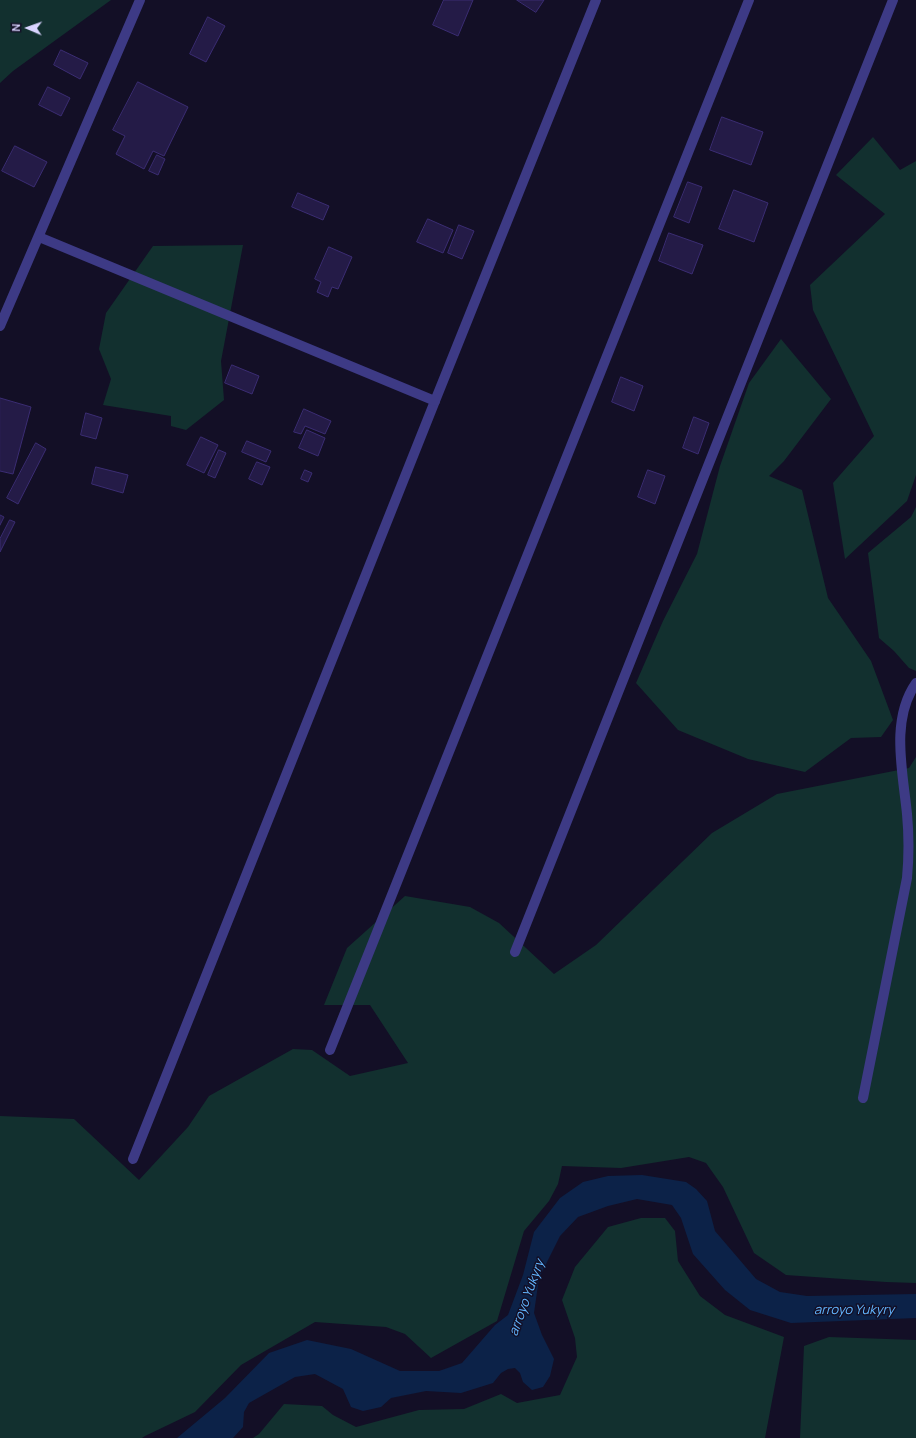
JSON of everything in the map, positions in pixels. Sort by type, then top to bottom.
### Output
[{"type":"street","points":[[0,326],[140,0]]},
{"type":"street","points":[[133,1159],[596,0]]},
{"type":"street","points":[[330,1050],[749,0]]},
{"type":"street","points":[[514,952],[894,0]]},
{"type":"street","points":[[39,236],[435,402]]},
{"type":"street","points":[[863,1098],[907,878],[910,852],[900,743],[902,717],[910,691],[916,683]]},
{"type":"green space","points":[[0,0],[111,0],[13,71],[0,83]]},
{"type":"green space","points":[[873,137],[900,170],[916,161],[916,475],[907,501],[845,559],[833,483],[874,436],[813,310],[810,285],[885,214],[836,175]]},
{"type":"green space","points":[[243,245],[221,361],[224,400],[186,430],[171,426],[171,416],[103,405],[111,379],[99,349],[106,313],[153,246]]},
{"type":"green space","points":[[781,339],[831,399],[784,461],[769,476],[802,490],[828,598],[871,661],[893,720],[881,737],[851,738],[805,772],[748,759],[678,730],[636,683],[663,621],[697,554],[720,466],[749,383]]},
{"type":"green space","points":[[916,507],[916,671],[909,668],[894,651],[879,638],[868,553],[911,517]]},
{"type":"green space","points":[[916,757],[916,1283],[786,1275],[754,1253],[723,1187],[706,1163],[689,1157],[621,1168],[562,1166],[558,1184],[549,1201],[524,1231],[497,1321],[431,1358],[405,1334],[386,1327],[315,1322],[241,1365],[195,1412],[142,1438],[0,1438],[0,1116],[74,1119],[139,1180],[188,1127],[209,1096],[293,1049],[312,1050],[350,1076],[408,1063],[370,1005],[324,1005],[347,948],[405,896],[470,907],[499,923],[554,974],[596,945],[712,833],[777,794],[909,768]]},
{"type":"green space","points":[[641,1218],[665,1218],[675,1231],[678,1261],[700,1296],[725,1315],[784,1337],[765,1438],[253,1438],[259,1434],[284,1404],[322,1406],[333,1415],[356,1427],[419,1410],[464,1409],[501,1394],[517,1403],[560,1395],[577,1357],[575,1338],[562,1300],[575,1267],[608,1227]]},
{"type":"green space","points":[[829,1337],[916,1340],[916,1438],[800,1438],[804,1346]]},
{"type":"water","name":"arroyo Yukyry","points":[[642,1175],[686,1182],[696,1189],[707,1201],[715,1231],[756,1279],[780,1292],[807,1296],[916,1294],[916,1318],[791,1323],[750,1310],[725,1290],[693,1254],[681,1218],[672,1205],[637,1199],[608,1206],[578,1217],[560,1236],[539,1278],[534,1313],[542,1335],[554,1359],[550,1376],[543,1387],[532,1390],[523,1382],[520,1373],[515,1368],[508,1369],[501,1373],[493,1383],[461,1393],[426,1391],[391,1398],[381,1407],[363,1411],[351,1407],[343,1389],[315,1374],[295,1377],[249,1403],[244,1412],[243,1427],[233,1438],[177,1438],[225,1398],[269,1353],[307,1340],[351,1349],[400,1371],[439,1371],[462,1363],[495,1325],[508,1315],[523,1275],[534,1232],[560,1198],[583,1182],[608,1176]]},
{"type":"building","points":[[444,0],[473,0],[458,36],[433,25]]},
{"type":"building","points":[[517,0],[544,0],[536,12]]},
{"type":"building","points":[[208,17],[225,26],[206,62],[190,54]]},
{"type":"building","points":[[61,50],[88,63],[80,79],[54,65]]},
{"type":"building","points":[[138,82],[188,107],[164,156],[153,151],[144,169],[116,154],[125,136],[113,130]]},
{"type":"building","points":[[48,87],[70,98],[61,116],[39,105]]},
{"type":"building","points":[[722,117],[763,132],[751,165],[710,150]]},
{"type":"building","points":[[15,146],[47,162],[34,187],[2,171]]},
{"type":"building","points":[[157,155],[165,159],[158,175],[149,171]]},
{"type":"building","points":[[688,182],[702,187],[689,223],[674,217]]},
{"type":"building","points":[[734,190],[768,203],[754,242],[719,229]]},
{"type":"building","points":[[298,193],[329,206],[323,220],[292,207]]},
{"type":"building","points":[[428,219],[453,230],[443,253],[417,242]]},
{"type":"building","points":[[459,225],[474,231],[462,259],[448,253]]},
{"type":"building","points":[[669,233],[703,245],[692,274],[659,261]]},
{"type":"building","points":[[329,247],[352,257],[338,289],[332,287],[328,297],[317,292],[321,282],[315,279]]},
{"type":"building","points":[[232,365],[259,376],[252,394],[225,383]]},
{"type":"building","points":[[621,377],[643,386],[634,411],[612,402]]},
{"type":"building","points":[[0,398],[31,407],[13,474],[0,471]]},
{"type":"building","points":[[304,409],[331,421],[325,434],[305,426],[301,434],[294,432]]},
{"type":"building","points":[[86,413],[102,418],[96,439],[81,435]]},
{"type":"building","points":[[694,417],[709,423],[698,454],[683,448]]},
{"type":"building","points":[[307,430],[325,438],[318,456],[299,448]]},
{"type":"building","points":[[201,437],[218,445],[204,473],[187,465]]},
{"type":"building","points":[[247,441],[271,451],[266,462],[242,452]]},
{"type":"building","points":[[36,443],[46,449],[18,504],[7,498]]},
{"type":"building","points":[[219,450],[226,453],[215,478],[208,475]]},
{"type":"building","points":[[257,462],[270,467],[262,485],[249,479]]},
{"type":"building","points":[[96,467],[128,475],[123,493],[92,484]]},
{"type":"building","points":[[305,470],[312,473],[308,482],[301,479]]},
{"type":"building","points":[[648,470],[665,476],[655,504],[638,497]]},
{"type":"building","points":[[0,515],[4,517],[0,525]]},
{"type":"building","points":[[10,520],[15,522],[0,552],[0,539]]}]
